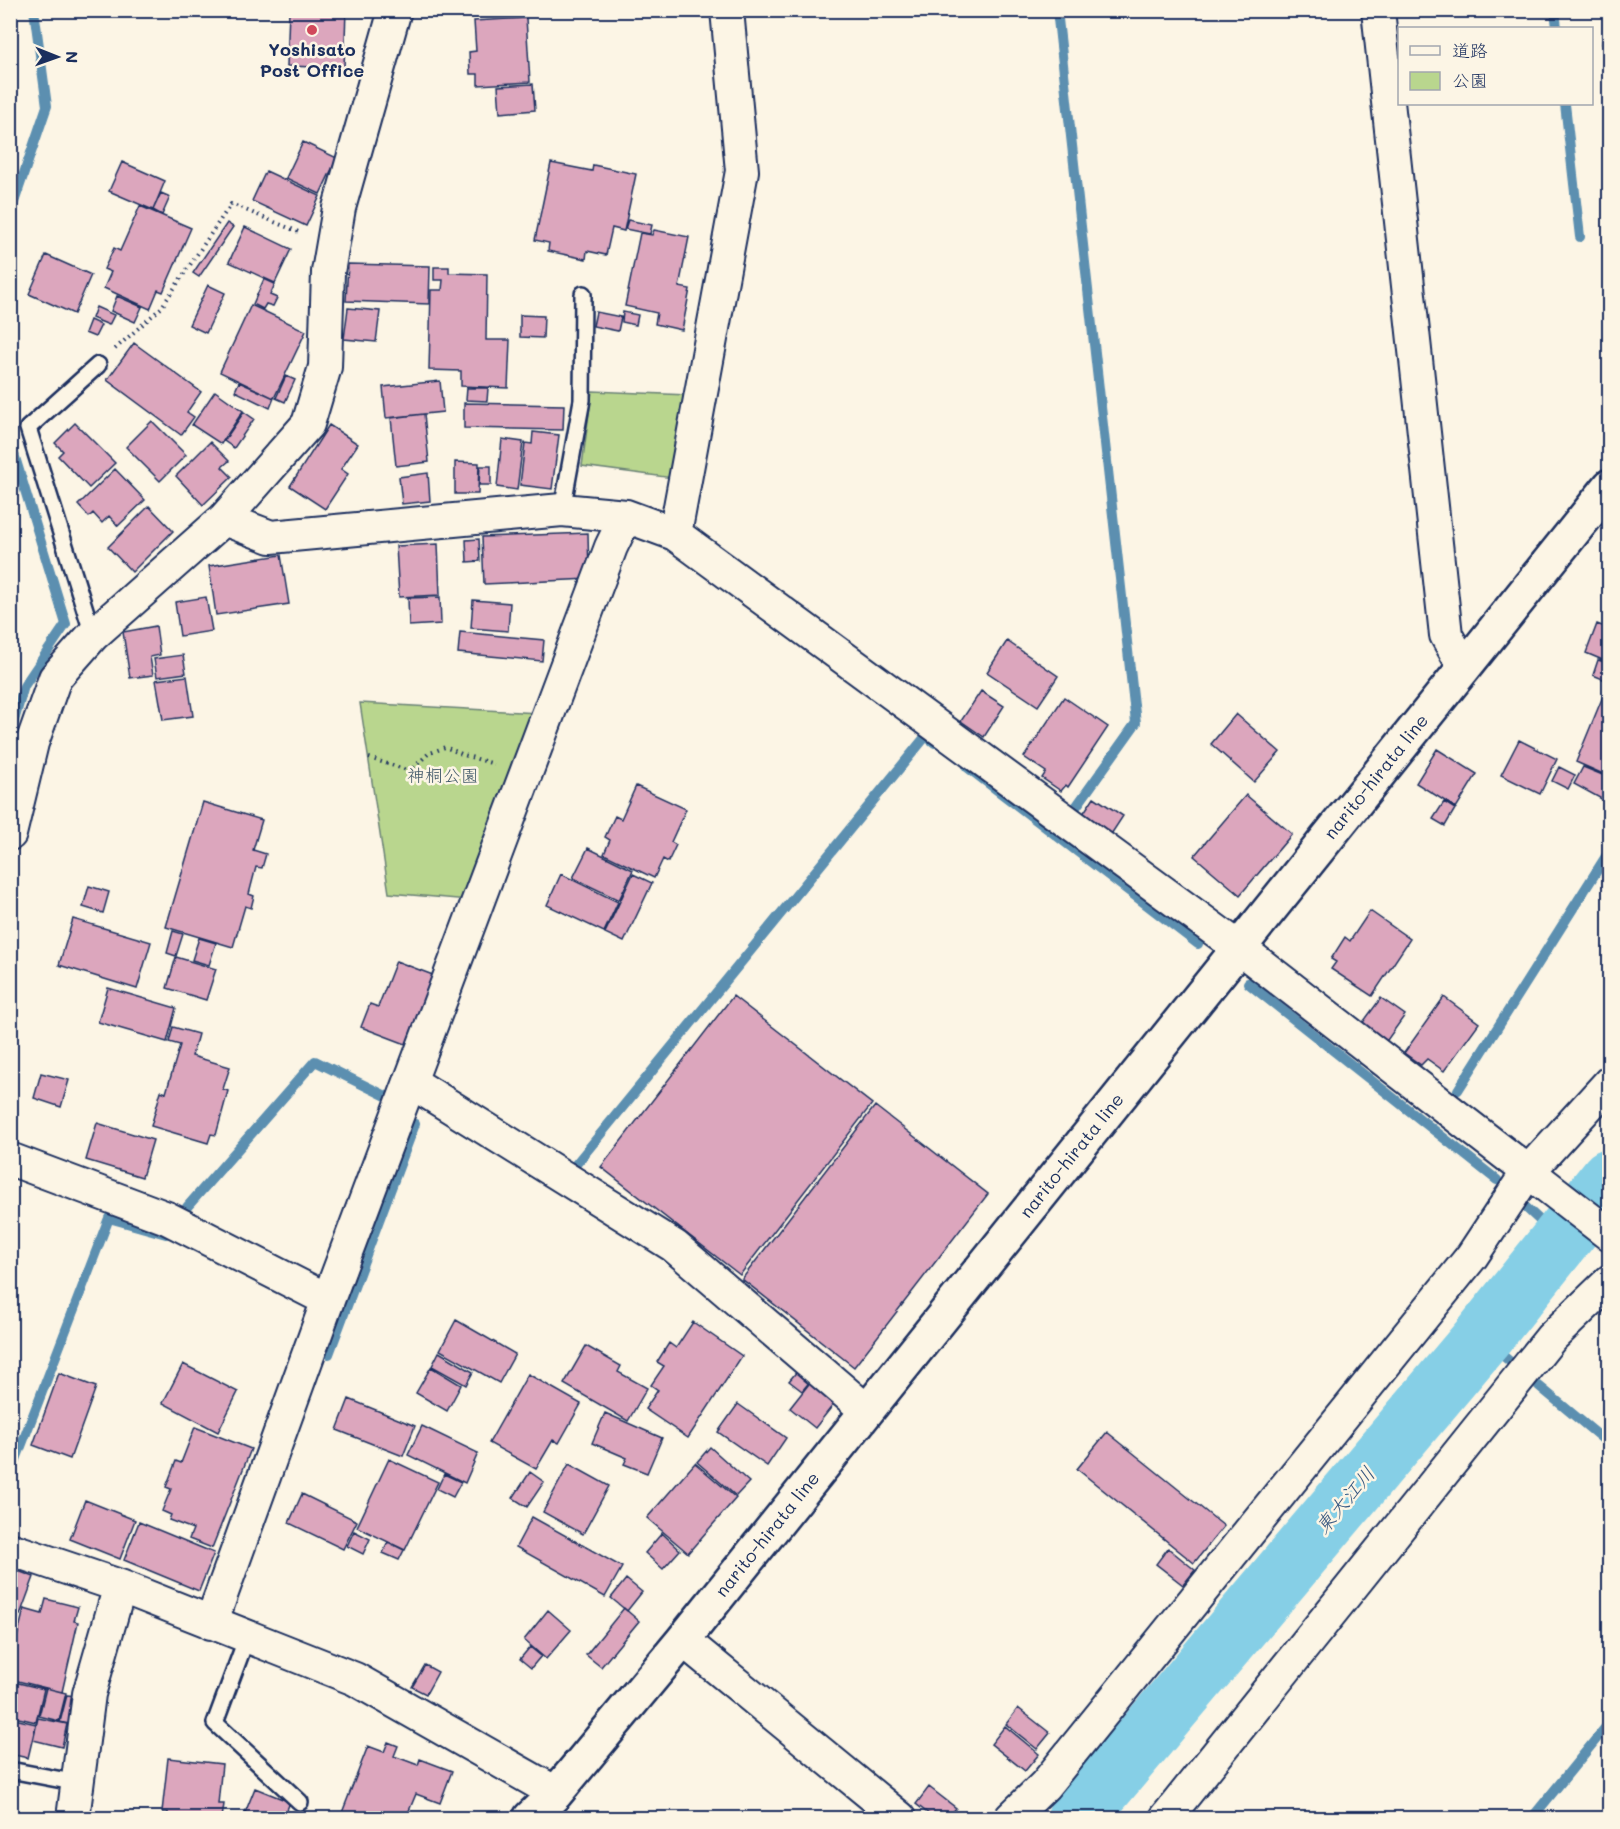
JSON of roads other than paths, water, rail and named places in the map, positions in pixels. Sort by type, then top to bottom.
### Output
[{"type":"main road","name":"narito-hirata line","points":[[530,1818],[556,1793],[683,1640],[1610,486]]},
{"type":"street","points":[[10,834],[32,743],[56,678],[93,635],[224,519],[308,424],[325,367],[328,272],[339,208],[394,10]]},
{"type":"street","points":[[675,534],[742,171],[727,10]]},
{"type":"street","points":[[1378,10],[1446,635],[1464,667]]},
{"type":"street","points":[[224,519],[272,537],[562,510],[626,516],[675,534],[1238,947],[1610,1235]]},
{"type":"street","points":[[211,1623],[328,1300],[611,548],[626,516]]},
{"type":"street","points":[[411,1082],[674,1246],[867,1411]]},
{"type":"street","points":[[1011,1818],[1045,1785],[1536,1179],[1610,1082]]},
{"type":"street","points":[[10,1159],[167,1218],[328,1300]]},
{"type":"street","points":[[1166,1818],[1551,1338],[1610,1281]]},
{"type":"street","points":[[10,1550],[120,1587],[355,1679],[556,1793]]},
{"type":"street","points":[[73,1818],[89,1694],[120,1587]]},
{"type":"street","points":[[683,1640],[900,1818]]},
{"type":"lane","points":[[562,510],[582,400],[583,294]]},
{"type":"lane","points":[[93,635],[28,428],[98,365]]},
{"type":"lane","points":[[247,1637],[215,1722],[300,1802]]},
{"type":"lane","points":[[10,1770],[78,1783]]},
{"type":"waterway","points":[[10,214],[47,106],[34,10]]},
{"type":"waterway","points":[[1057,10],[1136,723],[1076,807]]},
{"type":"waterway","points":[[1555,10],[1557,27]]},
{"type":"waterway","points":[[1565,105],[1580,237]]},
{"type":"waterway","points":[[10,441],[66,624],[24,686],[10,735]]},
{"type":"waterway","points":[[572,1169],[926,736],[935,743]]},
{"type":"waterway","points":[[967,767],[1198,944]]},
{"type":"waterway","points":[[1458,1090],[1610,850]]},
{"type":"waterway","points":[[1248,983],[1497,1180]]},
{"type":"waterway","points":[[187,1207],[315,1061],[388,1097]]},
{"type":"waterway","points":[[329,1354],[415,1124]]},
{"type":"waterway","name":"東大江川","points":[[1077,1818],[1482,1338],[1610,1178]]},
{"type":"waterway","points":[[1521,1203],[1561,1240]]},
{"type":"waterway","points":[[10,1475],[109,1218],[166,1234],[170,1229]]},
{"type":"waterway","points":[[1482,1338],[1514,1365]]},
{"type":"waterway","points":[[1539,1386],[1610,1445]]},
{"type":"waterway","points":[[1532,1818],[1610,1722]]},
{"type":"place","name":"Yoshisato Post Office","points":[[312,30]]},
{"type":"park label","name":"神桐公園","points":[[443,776]]}]
